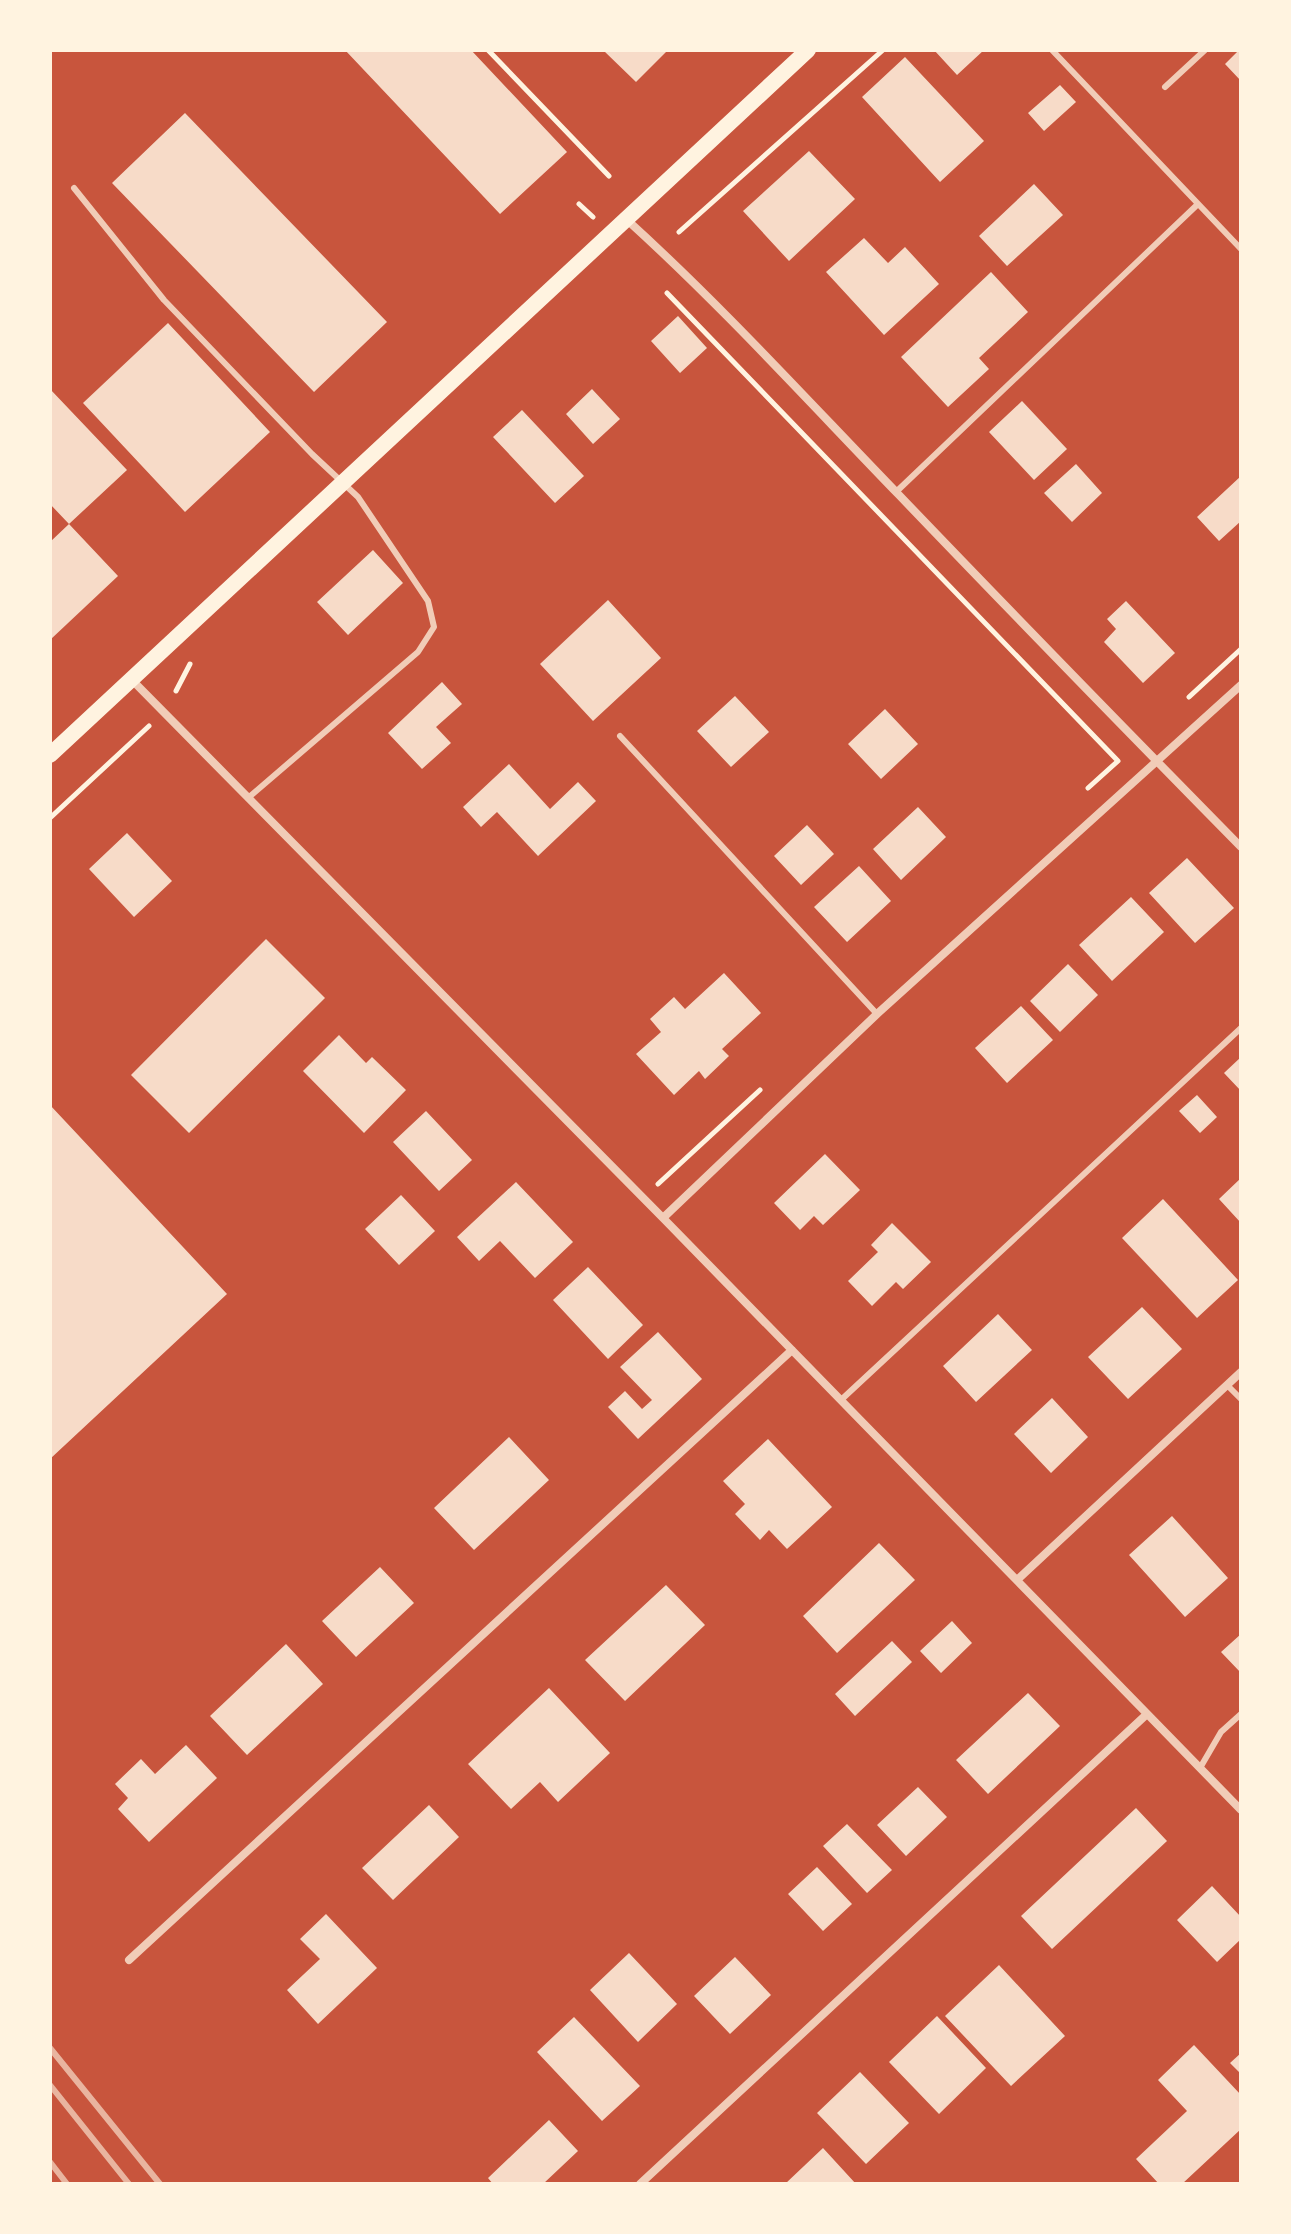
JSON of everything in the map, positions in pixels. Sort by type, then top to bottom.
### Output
[{"type":"main road","points":[[50,755],[808,50]]},
{"type":"street","points":[[626,219],[771,361],[1241,847]]},
{"type":"street","points":[[132,680],[1241,1810]]},
{"type":"street","points":[[663,1218],[877,1014],[1241,685]]},
{"type":"street","points":[[129,1960],[792,1350]]},
{"type":"street","points":[[1017,1580],[1241,1372]]},
{"type":"street","points":[[640,2184],[1147,1714]]},
{"type":"lane","points":[[1052,50],[1241,249]]},
{"type":"lane","points":[[1165,87],[1205,50]]},
{"type":"lane","points":[[74,188],[164,300],[312,454],[358,497],[428,601],[434,627],[418,652],[248,798]]},
{"type":"lane","points":[[896,492],[1198,204]]},
{"type":"lane","points":[[620,736],[877,1014]]},
{"type":"lane","points":[[841,1400],[1241,1028]]},
{"type":"lane","points":[[1227,1385],[1241,1399]]},
{"type":"lane","points":[[1200,1768],[1221,1732],[1241,1714]]},
{"type":"path","points":[[488,50],[609,176]]},
{"type":"path","points":[[679,232],[883,50]]},
{"type":"path","points":[[667,293],[1118,761]]},
{"type":"path","points":[[1188,698],[1241,649]]},
{"type":"path","points":[[50,818],[150,726]]},
{"type":"building","points":[[345,50],[471,50],[567,152],[500,214]]},
{"type":"building","points":[[603,50],[668,50],[636,82]]},
{"type":"building","points":[[934,50],[984,50],[957,75]]},
{"type":"building","points":[[1241,50],[1241,81],[1225,64]]},
{"type":"building","points":[[905,57],[984,141],[940,182],[862,97]]},
{"type":"building","points":[[1060,85],[1076,102],[1044,131],[1028,113]]},
{"type":"building","points":[[185,113],[387,322],[314,392],[112,183]]},
{"type":"building","points":[[809,151],[855,199],[789,261],[743,211]]},
{"type":"building","points":[[1034,184],[1063,215],[1007,266],[979,236]]},
{"type":"building","points":[[864,238],[888,263],[905,247],[939,284],[884,335],[826,272]]},
{"type":"building","points":[[991,272],[1028,312],[979,358],[989,369],[948,407],[901,357]]},
{"type":"building","points":[[678,316],[707,348],[680,373],[651,341]]},
{"type":"building","points":[[168,323],[270,432],[185,512],[83,403]]},
{"type":"building","points":[[50,389],[127,470],[69,524],[50,504]]},
{"type":"building","points":[[592,389],[620,419],[593,444],[566,414]]},
{"type":"building","points":[[1022,401],[1067,449],[1034,480],[989,432]]},
{"type":"building","points":[[522,410],[584,476],[555,503],[493,437]]},
{"type":"building","points":[[1076,464],[1102,493],[1072,522],[1044,493]]},
{"type":"building","points":[[1241,476],[1241,521],[1219,541],[1197,517]]},
{"type":"building","points":[[69,524],[118,576],[50,640],[50,542]]},
{"type":"building","points":[[373,550],[403,583],[348,635],[317,602]]},
{"type":"building","points":[[608,600],[661,658],[593,721],[540,664]]},
{"type":"building","points":[[1126,601],[1175,653],[1143,683],[1104,642],[1116,629],[1107,619]]},
{"type":"building","points":[[442,682],[462,704],[436,727],[451,743],[422,769],[388,733]]},
{"type":"building","points":[[735,696],[769,732],[731,767],[697,731]]},
{"type":"building","points":[[885,709],[918,744],[881,779],[848,744]]},
{"type":"building","points":[[509,764],[550,809],[578,782],[596,801],[538,856],[497,812],[481,827],[463,807]]},
{"type":"building","points":[[918,807],[946,837],[901,880],[873,849]]},
{"type":"building","points":[[807,825],[834,854],[801,885],[774,856]]},
{"type":"building","points":[[127,833],[172,881],[134,917],[89,869]]},
{"type":"building","points":[[1187,858],[1234,908],[1195,943],[1149,893]]},
{"type":"building","points":[[859,866],[891,901],[847,942],[814,907]]},
{"type":"building","points":[[1131,897],[1164,932],[1112,981],[1079,945]]},
{"type":"building","points":[[266,939],[325,998],[189,1133],[131,1075]]},
{"type":"building","points":[[1068,964],[1098,995],[1060,1032],[1030,1001]]},
{"type":"building","points":[[724,973],[761,1013],[722,1049],[729,1056],[705,1079],[699,1071],[674,1095],[636,1054],[661,1032],[650,1019],[674,997],[685,1009]]},
{"type":"building","points":[[1021,1006],[1053,1040],[1007,1083],[975,1048]]},
{"type":"building","points":[[339,1035],[366,1063],[372,1057],[406,1090],[364,1133],[303,1071]]},
{"type":"building","points":[[1241,1057],[1241,1091],[1224,1073]]},
{"type":"building","points":[[1197,1095],[1217,1117],[1200,1133],[1179,1111]]},
{"type":"building","points":[[50,1105],[227,1294],[50,1459]]},
{"type":"building","points":[[426,1111],[472,1160],[439,1191],[393,1142]]},
{"type":"building","points":[[825,1154],[860,1190],[823,1225],[814,1216],[800,1230],[774,1203]]},
{"type":"building","points":[[1241,1178],[1241,1223],[1219,1199]]},
{"type":"building","points":[[516,1182],[573,1242],[535,1278],[500,1241],[479,1261],[457,1237]]},
{"type":"building","points":[[401,1195],[435,1231],[399,1265],[365,1229]]},
{"type":"building","points":[[1163,1199],[1238,1280],[1197,1318],[1122,1238]]},
{"type":"building","points":[[892,1223],[931,1262],[903,1289],[896,1282],[872,1306],[848,1281],[878,1252],[871,1245]]},
{"type":"building","points":[[588,1267],[643,1325],[608,1359],[553,1300]]},
{"type":"building","points":[[1142,1307],[1182,1349],[1128,1399],[1088,1357]]},
{"type":"building","points":[[998,1314],[1032,1350],[976,1402],[943,1366]]},
{"type":"building","points":[[658,1332],[702,1379],[638,1439],[608,1407],[625,1391],[642,1409],[652,1400],[620,1367]]},
{"type":"building","points":[[1052,1398],[1088,1437],[1051,1473],[1014,1434]]},
{"type":"building","points":[[509,1437],[549,1480],[474,1550],[434,1508]]},
{"type":"building","points":[[768,1439],[832,1507],[787,1549],[769,1530],[760,1540],[735,1514],[745,1504],[723,1481]]},
{"type":"building","points":[[1172,1516],[1228,1578],[1185,1617],[1129,1555]]},
{"type":"building","points":[[879,1543],[915,1580],[837,1653],[803,1616]]},
{"type":"building","points":[[380,1567],[414,1603],[356,1657],[322,1621]]},
{"type":"building","points":[[666,1585],[705,1625],[625,1701],[585,1660]]},
{"type":"building","points":[[952,1621],[972,1643],[941,1673],[920,1651]]},
{"type":"building","points":[[1241,1634],[1241,1673],[1221,1652]]},
{"type":"building","points":[[892,1641],[912,1662],[855,1716],[835,1694]]},
{"type":"building","points":[[286,1644],[323,1684],[247,1755],[210,1716]]},
{"type":"building","points":[[549,1688],[610,1753],[558,1802],[540,1782],[511,1809],[468,1764]]},
{"type":"building","points":[[1028,1693],[1060,1726],[988,1794],[956,1760]]},
{"type":"building","points":[[186,1745],[217,1778],[149,1842],[118,1809],[128,1798],[115,1784],[141,1759],[155,1774]]},
{"type":"building","points":[[918,1787],[947,1817],[906,1856],[877,1825]]},
{"type":"building","points":[[429,1805],[459,1837],[393,1900],[362,1868]]},
{"type":"building","points":[[1136,1808],[1167,1841],[1052,1949],[1021,1916]]},
{"type":"building","points":[[847,1824],[892,1870],[867,1893],[823,1846]]},
{"type":"building","points":[[817,1867],[852,1904],[823,1931],[788,1894]]},
{"type":"building","points":[[1212,1886],[1241,1917],[1241,1939],[1217,1962],[1177,1920]]},
{"type":"building","points":[[326,1914],[377,1968],[318,2024],[287,1990],[320,1959],[300,1939]]},
{"type":"building","points":[[629,1953],[677,2004],[638,2042],[590,1990]]},
{"type":"building","points":[[735,1957],[771,1995],[730,2034],[694,1996]]},
{"type":"building","points":[[999,1965],[1065,2036],[1011,2086],[945,2016]]},
{"type":"building","points":[[937,2016],[986,2068],[939,2114],[889,2062]]},
{"type":"building","points":[[574,2017],[640,2086],[602,2121],[537,2052]]},
{"type":"building","points":[[1194,2045],[1241,2095],[1241,2129],[1182,2184],[1159,2184],[1136,2159],[1187,2111],[1158,2080]]},
{"type":"building","points":[[1241,2053],[1241,2074],[1230,2063]]},
{"type":"building","points":[[860,2072],[909,2123],[866,2164],[817,2113]]},
{"type":"building","points":[[549,2120],[578,2151],[543,2184],[493,2184],[488,2178]]},
{"type":"building","points":[[823,2148],[856,2184],[785,2184]]},
{"type":"railway","points":[[50,2048],[160,2184]]},
{"type":"railway","points":[[50,2085],[129,2184]]},
{"type":"railway","points":[[50,2162],[67,2184]]}]
